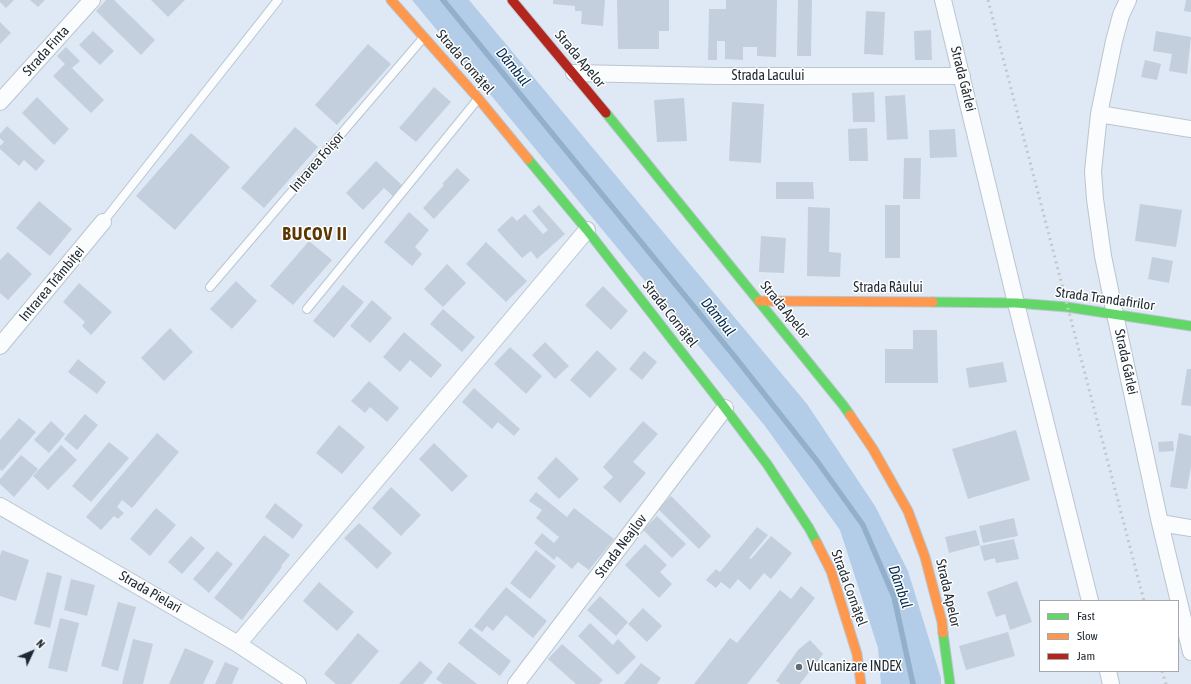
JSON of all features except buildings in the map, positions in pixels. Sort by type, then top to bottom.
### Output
[{"type":"street","name":"Strada Finta","points":[[0,102],[92,0]]},
{"type":"street","name":"Strada Cornățel","points":[[391,0],[478,98],[587,230],[767,464],[809,528],[831,570],[857,654],[861,684]]},
{"type":"street","name":"Strada Apelor","points":[[512,0],[574,73],[843,405],[873,449],[908,511],[925,557],[942,622],[950,684]]},
{"type":"street","name":"Strada Gârlei","points":[[943,0],[1090,600]]},
{"type":"street","name":"Strada Gârlei","points":[[1128,0],[1121,15],[1114,41],[1099,114],[1093,171],[1094,199],[1103,256],[1115,314],[1160,523],[1179,600]]},
{"type":"street","name":"Strada Lacului","points":[[574,73],[718,76],[962,76]]},
{"type":"street","points":[[1099,114],[1191,129]]},
{"type":"street","name":"Intrarea Trâmbiței","points":[[0,346],[103,222]]},
{"type":"street","points":[[238,644],[587,230]]},
{"type":"street","name":"Strada Râului","points":[[759,301],[1016,303]]},
{"type":"street","name":"Strada Trandafirilor","points":[[1016,303],[1067,307],[1191,326]]},
{"type":"street","name":"Strada Neajlov","points":[[516,684],[725,408]]},
{"type":"street","name":"Strada Pielari","points":[[0,506],[238,644],[298,684]]},
{"type":"street","points":[[1160,523],[1191,528]]},
{"type":"street","name":"Strada Gârlei","points":[[1179,602],[1191,652]]},
{"type":"street","points":[[1108,672],[1111,684]]},
{"type":"lane","points":[[103,222],[278,0]]},
{"type":"lane","name":"Intrarea Foișor","points":[[210,287],[424,36]]},
{"type":"lane","points":[[307,309],[478,98]]},
{"type":"shaded area","points":[[412,0],[469,0],[807,404],[875,506],[908,571],[941,678],[941,684],[881,684],[878,648],[840,530],[765,426]]},
{"type":"waterway","name":"Dâmbul","points":[[443,0],[735,357],[817,461],[863,525],[894,597],[913,684]]},
{"type":"railway","points":[[988,0],[1144,600]]},
{"type":"railway","points":[[1162,672],[1166,684]]},
{"type":"traffic: fast","points":[[606,113],[850,415]]},
{"type":"traffic: fast","points":[[528,159],[587,230],[725,408],[767,464],[809,528],[817,543]]},
{"type":"traffic: fast","points":[[933,302],[1016,303],[1067,307],[1191,326]]},
{"type":"traffic: fast","points":[[943,633],[950,684]]},
{"type":"traffic: slow","points":[[391,0],[478,98],[528,159]]},
{"type":"traffic: slow","points":[[759,301],[933,302]]},
{"type":"traffic: slow","points":[[850,415],[873,449],[908,511],[925,557],[942,622],[943,633]]},
{"type":"traffic: slow","points":[[817,543],[831,571],[857,654],[861,684]]},
{"type":"traffic: jam","points":[[512,0],[606,113]]},
{"type":"place","name":"Vulcanizare INDEX","points":[[799,667]]},
{"type":"district","name":"BUCOV II","points":[[315,234]]}]
